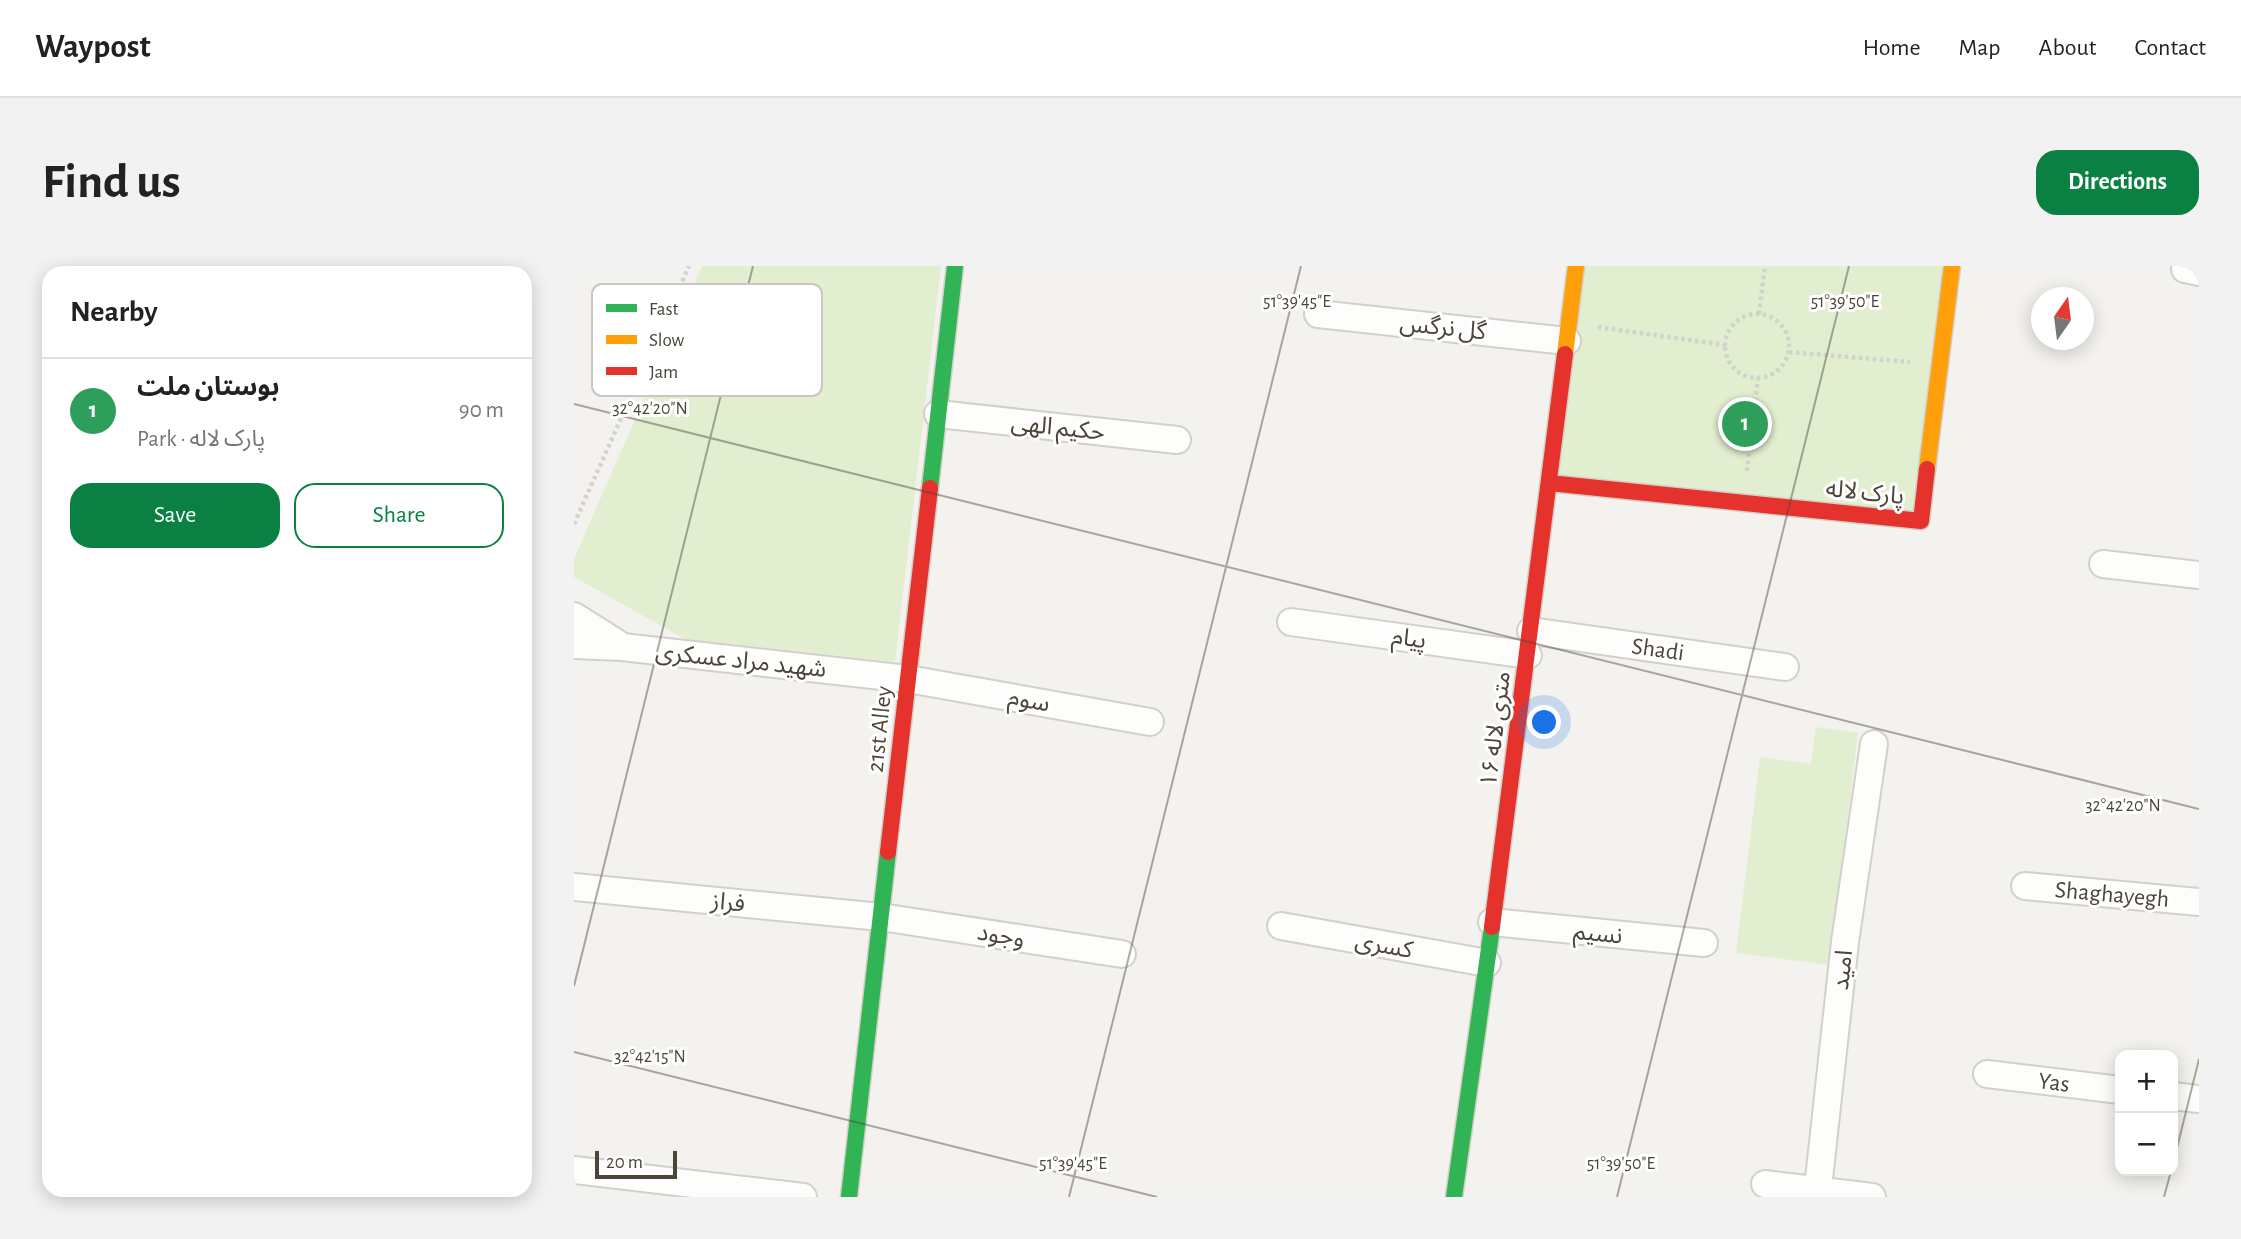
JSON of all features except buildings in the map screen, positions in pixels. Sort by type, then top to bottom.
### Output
[{"type":"street","name":"21st Alley","points":[[849,1197],[955,266]]},
{"type":"street","name":"۱۶ متری لاله","points":[[1454,1197],[1529,643],[1576,266]]},
{"type":"street","name":"پارک لاله","points":[[1549,483],[1922,521],[1952,266]]},
{"type":"street","name":"گل نرگس","points":[[1318,314],[1568,332]]},
{"type":"street","name":"حکیم الهی","points":[[939,414],[1177,440]]},
{"type":"street","points":[[2103,564],[2199,575]]},
{"type":"street","points":[[574,616],[622,647]]},
{"type":"street","name":"پیام","points":[[1291,622],[1529,643]]},
{"type":"street","name":"Shadi","points":[[1529,643],[1785,667]]},
{"type":"street","name":"شهید مراد عسکری","points":[[574,645],[622,647],[908,679]]},
{"type":"street","name":"سوم","points":[[908,679],[1150,722]]},
{"type":"street","name":"امید","points":[[1817,1194],[1845,942],[1874,744]]},
{"type":"street","name":"Shaghayegh","points":[[2025,886],[2199,902]]},
{"type":"street","name":"فراز","points":[[574,887],[881,917]]},
{"type":"street","name":"وجود","points":[[881,917],[1122,954]]},
{"type":"street","name":"نسیم","points":[[1492,922],[1704,943]]},
{"type":"street","name":"کسری","points":[[1281,926],[1487,963]]},
{"type":"street","name":"Yas","points":[[1987,1074],[2115,1089]]},
{"type":"street","points":[[2178,1097],[2199,1100]]},
{"type":"street","points":[[574,1170],[803,1197]]},
{"type":"street","points":[[1765,1184],[1817,1194],[1872,1197]]},
{"type":"path","points":[[681,284],[689,266]]},
{"type":"path","points":[[1759,314],[1765,266]]},
{"type":"path","points":[[1759,314],[1770,316],[1786,331],[1789,352],[1779,370],[1758,378],[1739,372],[1727,356],[1725,345],[1732,327],[1749,315],[1759,314]]},
{"type":"path","points":[[1568,332],[1725,345]]},
{"type":"path","points":[[1789,352],[1940,365]]},
{"type":"path","points":[[1744,503],[1758,378]]},
{"type":"path","points":[[574,524],[631,396]]},
{"type":"green space","points":[[702,266],[941,266],[895,662],[685,639],[574,577],[574,559],[645,396],[822,396],[822,284],[694,284]]},
{"type":"green space","points":[[1576,266],[1952,266],[1921,521],[1549,483]]},
{"type":"green space","points":[[1816,727],[1858,733],[1830,965],[1736,953],[1760,757],[1811,764]]},
{"type":"traffic: fast","points":[[930,488],[955,266]]},
{"type":"traffic: fast","points":[[849,1197],[888,852]]},
{"type":"traffic: fast","points":[[1454,1197],[1492,927]]},
{"type":"traffic: slow","points":[[1565,354],[1576,266]]},
{"type":"traffic: slow","points":[[1927,469],[1952,266]]},
{"type":"traffic: jam","points":[[1492,927],[1565,354]]},
{"type":"traffic: jam","points":[[1549,483],[1921,521],[1927,469]]},
{"type":"traffic: jam","points":[[888,852],[930,488]]},
{"type":"place","name":"بوستان ملت","points":[[1745,424]]}]
